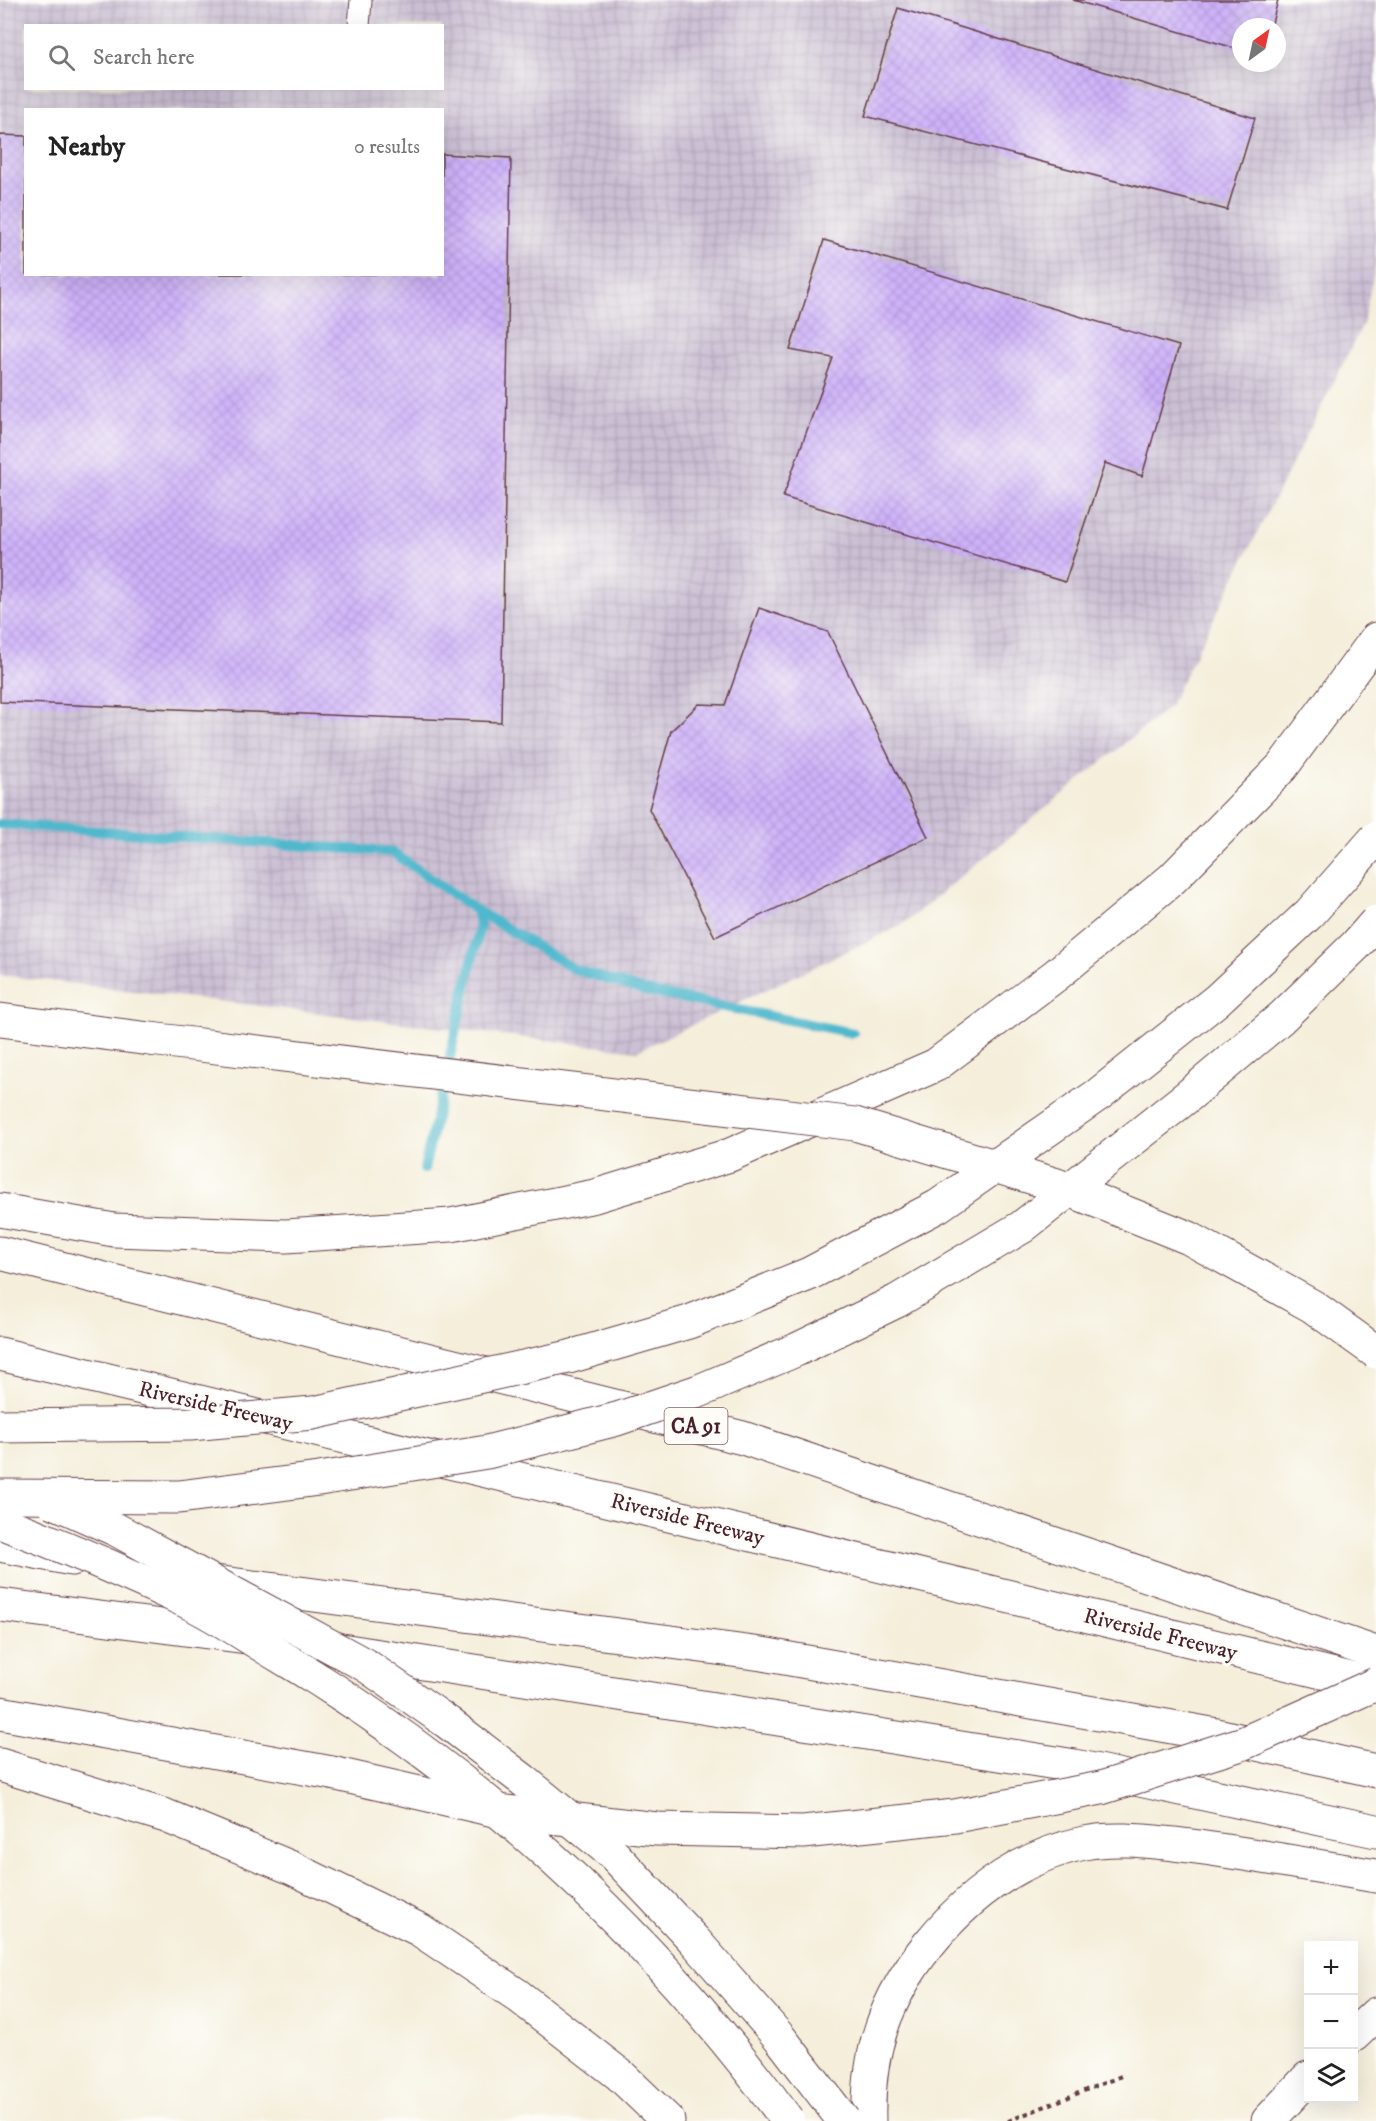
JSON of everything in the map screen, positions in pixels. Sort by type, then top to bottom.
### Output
[{"type":"highway","points":[[0,1210],[114,1230],[286,1236],[451,1225],[595,1196],[730,1155],[936,1065],[1056,975],[1172,879],[1282,766],[1376,639]]},
{"type":"highway","points":[[0,1426],[190,1424],[313,1413],[569,1357],[689,1322],[809,1274],[938,1206],[1099,1094],[1217,1000],[1310,913],[1376,838]]},
{"type":"highway","points":[[0,1496],[179,1497],[331,1477],[487,1452],[617,1419],[731,1377],[796,1350],[897,1301],[1022,1227],[1188,1096],[1281,1018],[1356,945],[1376,922]]},
{"type":"highway","points":[[0,1020],[855,1124],[1057,1185],[1189,1238],[1312,1306],[1376,1352]]},
{"type":"highway","name":"CA 91","points":[[0,1253],[743,1438],[1376,1653]]},
{"type":"highway","name":"Riverside Freeway","points":[[0,1354],[1376,1685]]},
{"type":"highway","points":[[0,1478],[117,1530],[367,1666],[447,1722],[613,1854],[694,1940],[780,2038],[844,2121]]},
{"type":"highway","points":[[0,1522],[192,1604],[363,1707],[477,1795],[576,1880],[668,1972],[749,2067],[788,2121]]},
{"type":"highway","points":[[0,1545],[175,1577],[762,1654],[1216,1735],[1376,1771]]},
{"type":"highway","points":[[0,1605],[369,1653],[1063,1764],[1376,1831]]},
{"type":"highway","points":[[0,1713],[333,1773],[498,1811],[657,1829],[803,1832],[955,1816],[1101,1788],[1244,1743],[1376,1685]]},
{"type":"highway","points":[[0,1765],[165,1816],[292,1868],[420,1930],[517,1995],[620,2075],[668,2121]]},
{"type":"highway","points":[[869,2121],[868,2099],[874,2054],[885,2013],[906,1973],[966,1905],[997,1877],[1035,1857],[1085,1842],[1137,1840],[1207,1848],[1376,1876]]},
{"type":"highway","points":[[1358,2030],[1376,2014]]},
{"type":"highway","points":[[1268,2121],[1304,2082]]},
{"type":"lane","points":[[359,24],[361,0]]},
{"type":"path","points":[[1008,2121],[1124,2075]]},
{"type":"shaded area","points":[[0,0],[1376,0],[1376,262],[1363,324],[1169,707],[902,925],[637,1051],[0,975]]},
{"type":"building","points":[[1073,0],[1278,0],[1273,18],[1232,18],[1232,47]]},
{"type":"building","points":[[898,8],[1255,118],[1227,210],[865,116]]},
{"type":"building","points":[[0,135],[24,136],[24,276],[444,276],[444,154],[511,158],[501,722],[0,702]]},
{"type":"building","points":[[824,240],[1179,346],[1142,476],[1105,463],[1065,582],[783,497],[833,358],[790,350]]},
{"type":"building","points":[[759,608],[828,632],[928,837],[715,937],[649,809],[671,731],[699,704],[725,705]]},
{"type":"waterway","points":[[0,824],[392,852],[476,910],[574,969],[645,991],[853,1033]]},
{"type":"waterway","points":[[424,1169],[480,926],[476,910]]}]
